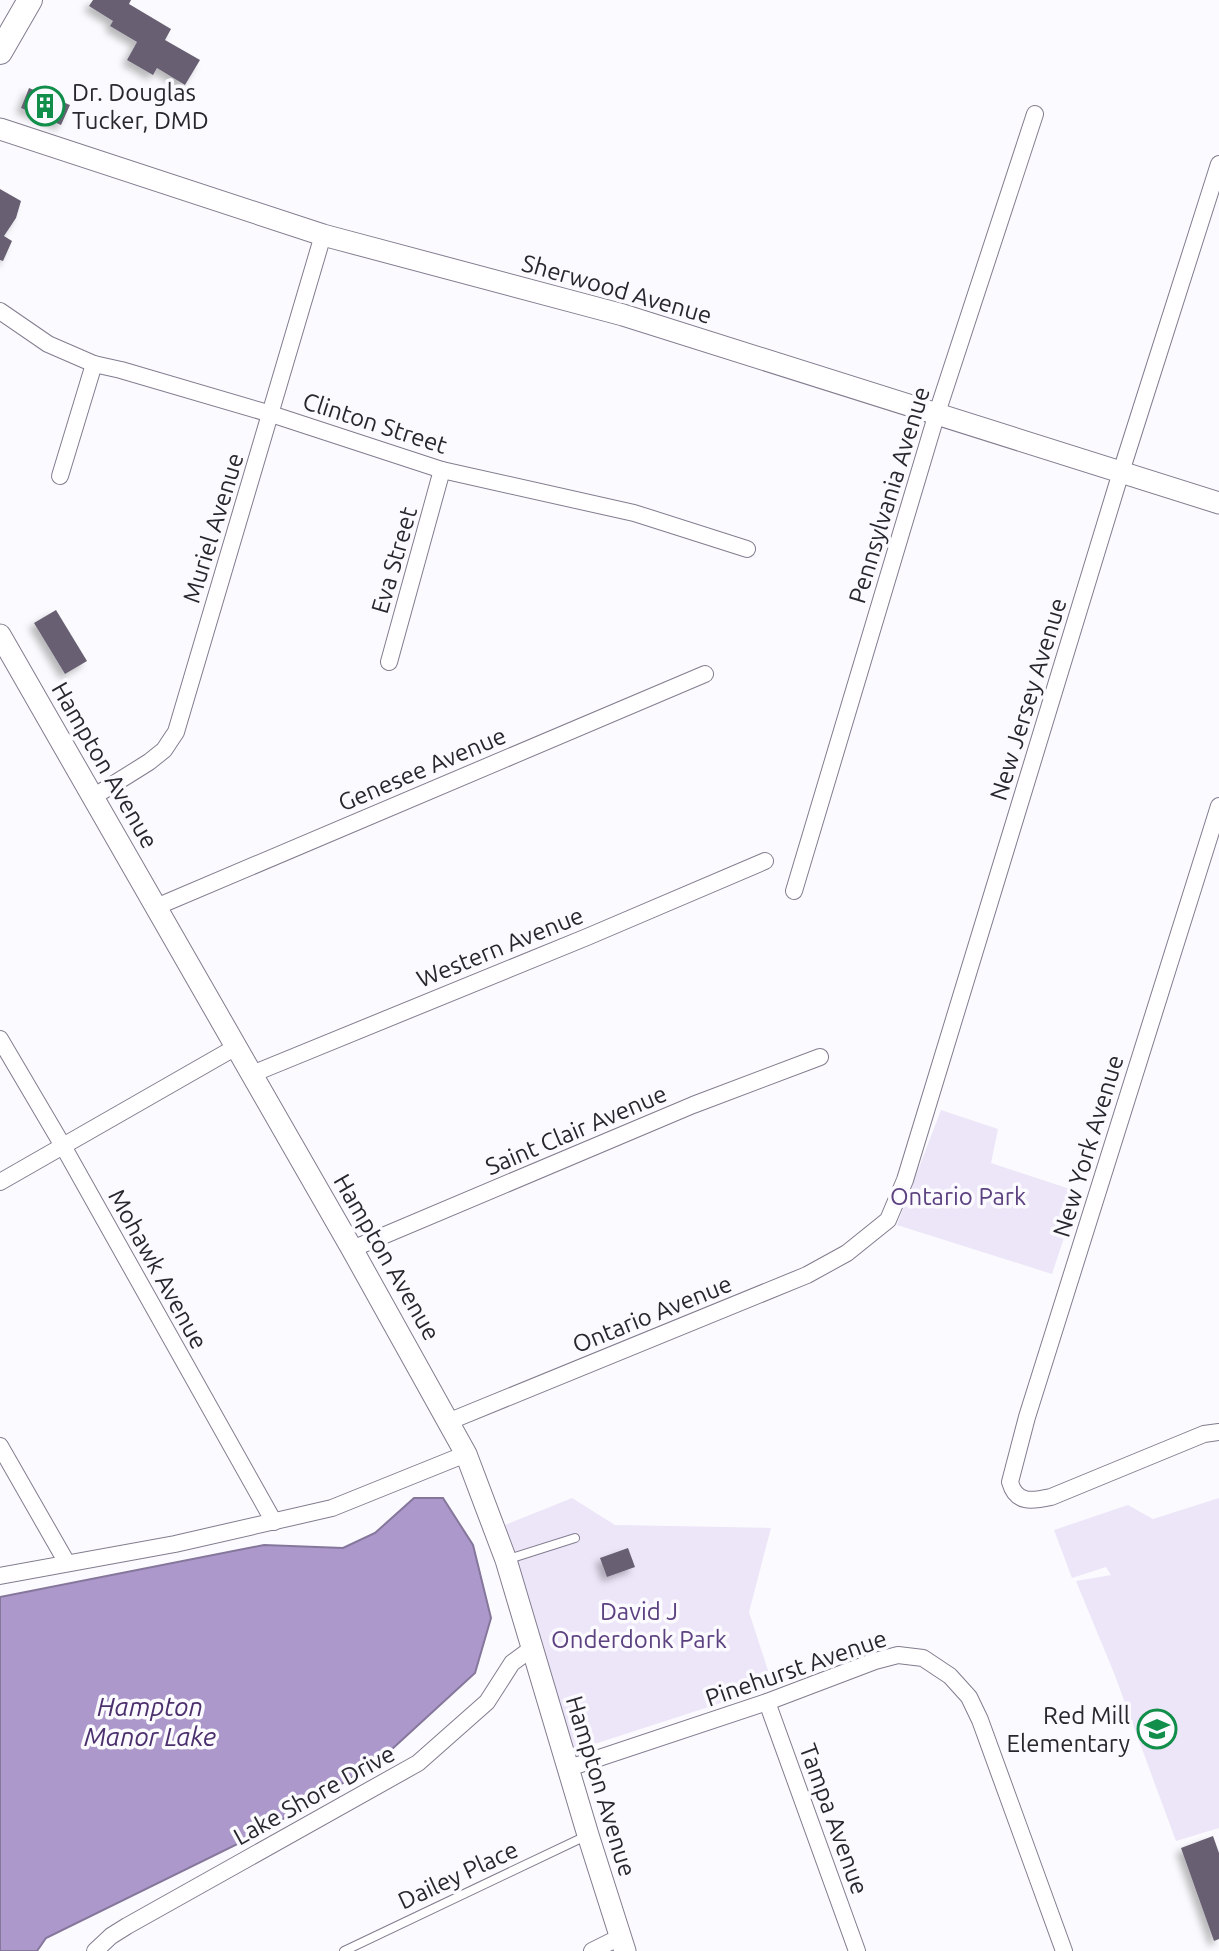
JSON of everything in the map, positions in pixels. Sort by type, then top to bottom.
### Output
[{"type":"main road","points":[[0,51],[30,0]]},
{"type":"street","name":"Pennsylvania Avenue","points":[[794,891],[937,413],[1035,114]]},
{"type":"street","name":"Sherwood Avenue","points":[[0,129],[323,235],[623,315],[1219,503]]},
{"type":"street","name":"New Jersey Avenue","points":[[867,1239],[888,1220],[905,1180],[1121,472],[1219,164]]},
{"type":"street","name":"Muriel Avenue","points":[[93,797],[149,762],[164,750],[176,732],[323,235]]},
{"type":"street","name":"Clinton Street","points":[[0,312],[48,344],[94,364],[271,414],[442,470],[634,513],[747,549]]},
{"type":"street","points":[[60,476],[94,364]]},
{"type":"street","name":"Eva Street","points":[[389,662],[442,470]]},
{"type":"street","name":"Hampton Avenue","points":[[0,635],[450,1421],[466,1454],[506,1560],[623,1944]]},
{"type":"street","name":"Genesee Avenue","points":[[156,907],[705,674]]},
{"type":"street","name":"New York Avenue","points":[[1219,806],[1027,1417],[1010,1482],[1020,1499],[1034,1501],[1051,1497],[1204,1434],[1219,1432]]},
{"type":"street","name":"Western Avenue","points":[[251,1073],[587,937],[765,861]]},
{"type":"street","name":"Mohawk Avenue","points":[[0,1040],[63,1146],[274,1522]]},
{"type":"street","points":[[0,1182],[236,1047]]},
{"type":"street","name":"Saint Clair Avenue","points":[[352,1249],[693,1105],[820,1057]]},
{"type":"street","name":"Ontario Avenue","points":[[450,1421],[807,1275],[848,1253],[867,1239]]},
{"type":"street","points":[[0,1446],[67,1563]]},
{"type":"street","points":[[0,1576],[175,1544],[332,1508],[466,1454]]},
{"type":"street","name":"Lake Shore Drive","points":[[95,1951],[127,1926],[418,1763],[487,1702],[512,1663],[531,1649]]},
{"type":"street","name":"Pinehurst Avenue","points":[[569,1768],[767,1702],[874,1661],[898,1655],[923,1658],[950,1676],[969,1697],[980,1720],[1064,1951]]},
{"type":"street","name":"Tampa Avenue","points":[[767,1702],[857,1951]]},
{"type":"street","points":[[592,1951],[623,1944]]},
{"type":"lane","points":[[506,1560],[575,1538]]},
{"type":"lane","name":"Dailey Place","points":[[344,1951],[588,1835]]},
{"type":"green space","name":"Ontario Park","points":[[941,1110],[998,1129],[991,1163],[1079,1192],[1052,1274],[897,1225]]},
{"type":"green space","name":"David J Onderdonk Park","points":[[572,1498],[615,1525],[771,1528],[749,1612],[773,1686],[573,1751],[505,1525]]},
{"type":"green space","name":"Red Mill Elementary","points":[[1219,1498],[1219,1828],[1176,1841],[1114,1673],[1076,1581],[1111,1575],[1106,1567],[1072,1578],[1054,1530],[1128,1505],[1153,1519]]},
{"type":"water","name":"Hampton Manor Lake","points":[[414,1498],[443,1498],[473,1545],[491,1618],[475,1673],[378,1762],[256,1835],[46,1938],[37,1951],[0,1951],[0,1597],[264,1545],[343,1548],[375,1533]]},
{"type":"building","points":[[93,0],[131,0],[129,4],[171,29],[165,40],[200,60],[185,85],[157,68],[153,75],[127,60],[137,42],[110,26],[113,21],[89,6]]},
{"type":"building","name":"Dr. Douglas Tucker, DMD","points":[[29,88],[70,105],[61,125],[21,108]]},
{"type":"building","points":[[0,189],[21,201],[16,218],[4,236],[12,241],[3,261],[0,260]]},
{"type":"building","points":[[56,610],[87,661],[65,674],[34,623]]},
{"type":"building","points":[[628,1548],[635,1567],[607,1577],[600,1558]]},
{"type":"building","points":[[1213,1836],[1219,1853],[1219,1939],[1214,1941],[1181,1848]]},
{"type":"place","name":"Dr. Douglas Tucker, DMD","points":[[45,106]]},
{"type":"place","name":"Red Mill Elementary","points":[[1157,1729]]}]
